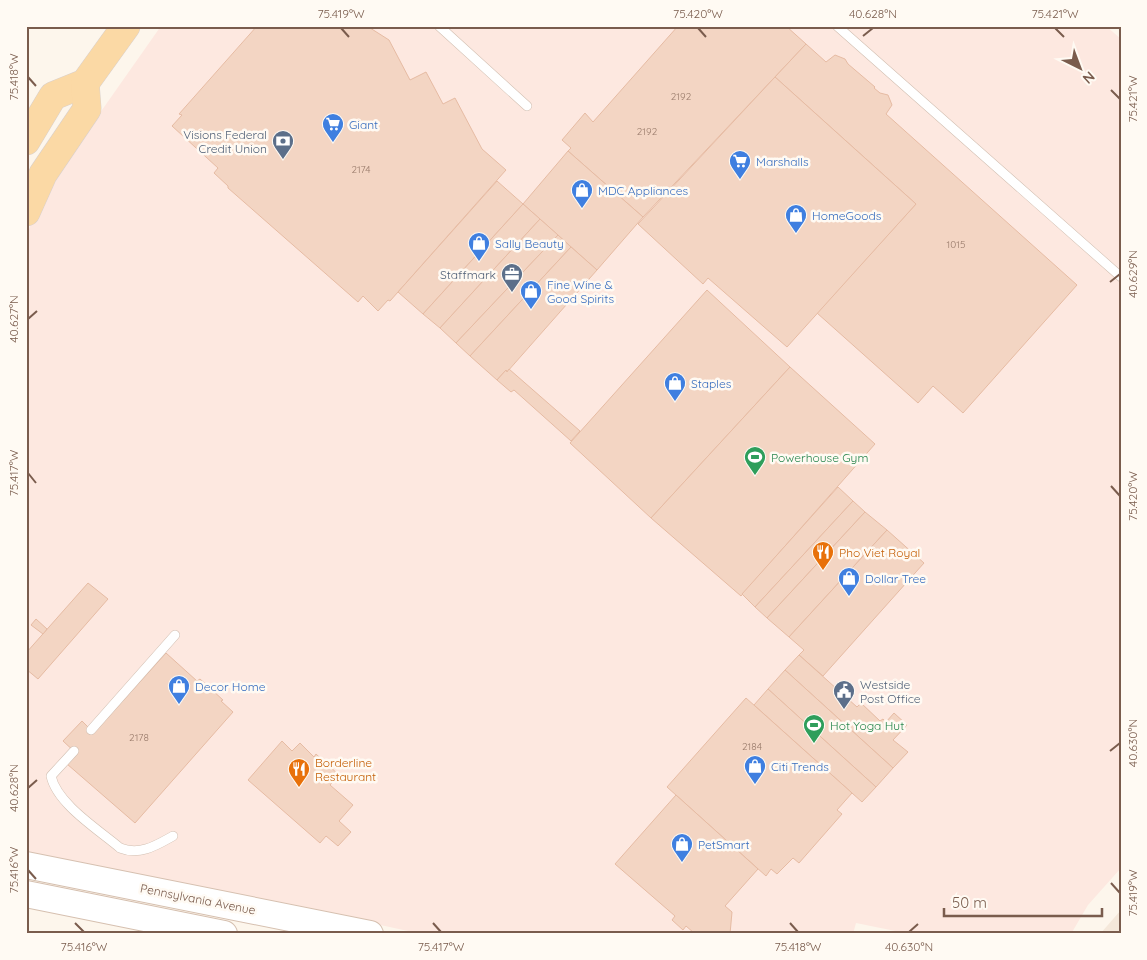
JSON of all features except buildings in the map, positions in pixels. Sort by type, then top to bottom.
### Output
[{"type":"main road","points":[[26,141],[53,96],[85,83],[126,26]]},
{"type":"main road","points":[[26,212],[42,174],[86,109],[85,83]]},
{"type":"street","name":"Pennsylvania Avenue","points":[[26,865],[370,934]]},
{"type":"street","points":[[26,894],[224,934]]},
{"type":"lane","points":[[439,26],[527,106]]},
{"type":"lane","points":[[836,26],[1121,277]]},
{"type":"lane","points":[[91,730],[175,635]]},
{"type":"lane","points":[[74,751],[51,776],[56,792],[69,806],[120,848],[127,851],[151,848],[173,836]]},
{"type":"shaded area","points":[[161,26],[1106,26],[1121,39],[1121,868],[1088,905],[1071,934],[910,934],[856,923],[853,934],[422,934],[223,891],[26,852],[26,237],[37,208],[76,147]]},
{"type":"shaded area","points":[[1121,910],[1121,934],[1100,934]]},
{"type":"place","name":"Giant","points":[[333,143]]},
{"type":"place","name":"Visions Federal Credit Union","points":[[283,160]]},
{"type":"place","name":"Marshalls","points":[[740,180]]},
{"type":"place","name":"MDC Appliances","points":[[582,209]]},
{"type":"place","name":"HomeGoods","points":[[796,234]]},
{"type":"place","name":"Sally Beauty","points":[[479,262]]},
{"type":"place","name":"Staffmark","points":[[512,293]]},
{"type":"place","name":"Fine Wine & Good Spirits","points":[[531,310]]},
{"type":"place","name":"Staples","points":[[675,402]]},
{"type":"place","name":"Powerhouse Gym","points":[[755,476]]},
{"type":"place","name":"Pho Viet Royal","points":[[823,571]]},
{"type":"place","name":"Dollar Tree","points":[[849,597]]},
{"type":"place","name":"Decor Home","points":[[179,705]]},
{"type":"place","name":"Westside Post Office","points":[[844,710]]},
{"type":"place","name":"Hot Yoga Hut","points":[[814,744]]},
{"type":"place","name":"Citi Trends","points":[[755,785]]},
{"type":"place","name":"Borderline Restaurant","points":[[299,788]]},
{"type":"place","name":"PetSmart","points":[[682,863]]}]
